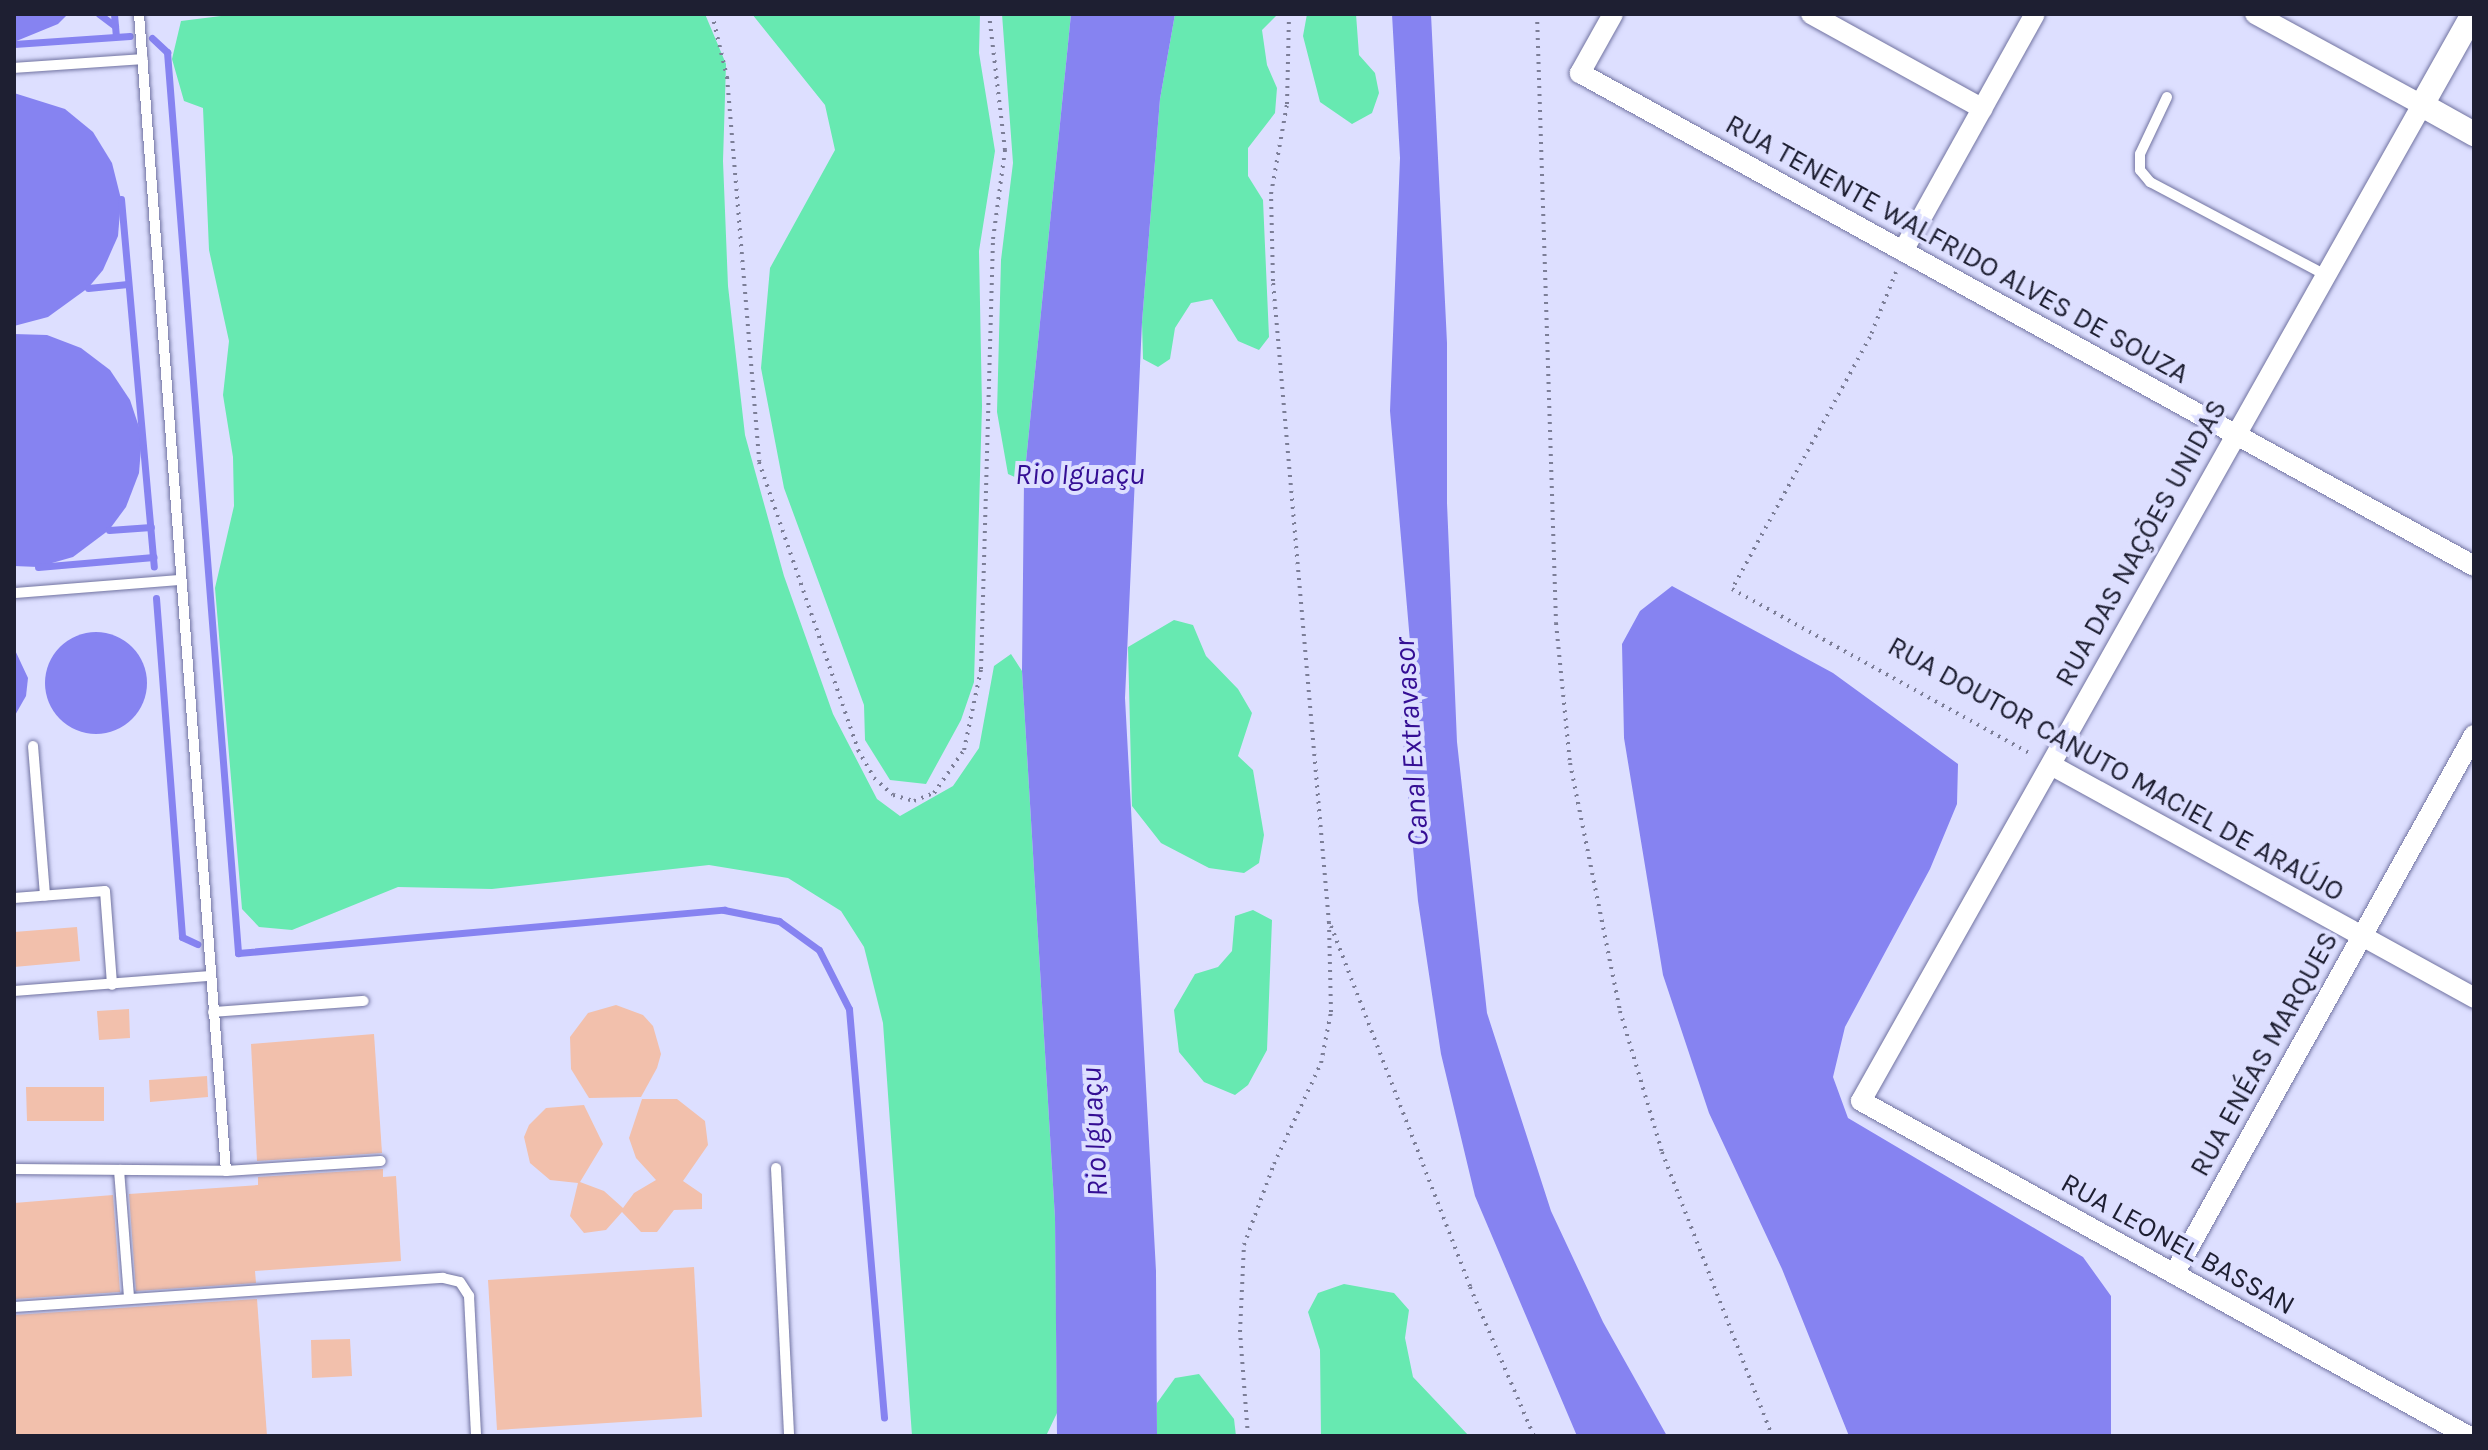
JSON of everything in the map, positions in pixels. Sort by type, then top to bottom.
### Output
[{"type":"street","name":"RUA TENENTE WALFRIDO ALVES DE SOUZA","points":[[1613,14],[1580,73],[2474,566]]},
{"type":"street","points":[[1811,14],[1983,109]]},
{"type":"street","points":[[1903,251],[2035,14]]},
{"type":"street","points":[[2255,14],[2474,134]]},
{"type":"street","name":"RUA DAS NAÇÕES UNIDAS","points":[[1861,1101],[2473,14]]},
{"type":"street","name":"RUA ENÉAS MARQUES","points":[[2174,1274],[2474,735]]},
{"type":"street","name":"RUA DOUTOR CANUTO MACIEL DE ARAÚJO","points":[[2051,765],[2474,998]]},
{"type":"street","name":"RUA LEONEL BASSAN","points":[[1861,1101],[2468,1436]]},
{"type":"lane","points":[[139,14],[226,1171]]},
{"type":"lane","points":[[14,68],[143,59]]},
{"type":"lane","points":[[2167,97],[2140,154],[2140,170],[2150,182],[2326,275]]},
{"type":"lane","points":[[14,593],[180,580]]},
{"type":"lane","points":[[33,746],[45,896]]},
{"type":"lane","points":[[14,898],[105,891],[112,985]]},
{"type":"lane","points":[[14,991],[210,976]]},
{"type":"lane","points":[[213,1012],[364,1001]]},
{"type":"lane","points":[[14,1169],[226,1171],[381,1161]]},
{"type":"lane","points":[[776,1168],[789,1436]]},
{"type":"lane","points":[[119,1170],[129,1298]]},
{"type":"lane","points":[[14,1307],[443,1278],[460,1282],[469,1296],[476,1436]]},
{"type":"path","points":[[712,14],[727,77],[759,462],[858,750],[874,778],[893,795],[914,801],[934,793],[964,750],[981,669],[993,239],[1005,150],[989,14]]},
{"type":"path","points":[[1248,1436],[1240,1332],[1244,1245],[1274,1164],[1321,1063],[1331,1012],[1329,923],[1273,281],[1271,194],[1287,104],[1289,14]]},
{"type":"path","points":[[1537,14],[1556,623],[1570,763],[1620,1011],[1662,1152],[1772,1436]]},
{"type":"path","name":"RUA DOUTOR CANUTO MACIEL DE ARAÚJO","points":[[1903,251],[1870,337],[1732,589],[2051,765]]},
{"type":"path","points":[[1329,923],[1470,1287],[1534,1436]]},
{"type":"green space","points":[[237,14],[705,14],[726,64],[723,161],[728,286],[745,435],[784,576],[833,714],[877,799],[900,816],[953,786],[979,748],[994,666],[1011,654],[1022,671],[1055,1218],[1057,1413],[1046,1436],[912,1436],[883,1023],[864,947],[841,911],[788,878],[709,865],[492,889],[398,887],[292,930],[259,927],[242,909],[215,588],[234,506],[233,457],[223,395],[229,341],[209,250],[203,108],[184,101],[172,59],[181,21]]},
{"type":"green space","points":[[752,14],[980,14],[979,53],[995,151],[979,251],[982,406],[974,682],[961,720],[926,784],[890,780],[865,740],[864,705],[784,488],[761,368],[770,268],[835,150],[825,105]]},
{"type":"green space","points":[[1002,14],[1071,14],[1024,481],[1008,474],[997,412],[1001,260],[1013,163]]},
{"type":"green space","points":[[1175,14],[1278,14],[1262,30],[1267,65],[1277,88],[1275,113],[1248,148],[1248,176],[1263,200],[1269,337],[1259,350],[1238,341],[1212,299],[1191,303],[1175,328],[1170,359],[1158,367],[1143,359],[1142,322],[1160,99]]},
{"type":"green space","points":[[1307,14],[1356,14],[1359,55],[1375,73],[1379,93],[1372,113],[1352,124],[1320,102],[1303,36]]},
{"type":"green space","points":[[1174,620],[1193,625],[1206,656],[1238,689],[1252,713],[1238,756],[1253,770],[1264,835],[1259,863],[1244,873],[1209,868],[1161,843],[1132,806],[1128,647]]},
{"type":"green space","points":[[1253,910],[1272,920],[1267,1050],[1248,1085],[1235,1095],[1204,1082],[1179,1052],[1174,1010],[1195,974],[1218,967],[1232,951],[1235,916]]},
{"type":"green space","points":[[1344,1284],[1394,1293],[1409,1310],[1405,1338],[1413,1377],[1469,1436],[1321,1436],[1320,1350],[1308,1312],[1318,1293]]},
{"type":"green space","points":[[1199,1374],[1234,1419],[1236,1436],[1157,1436],[1157,1403],[1175,1378]]},
{"type":"water","points":[[14,14],[68,14],[58,24],[14,42]]},
{"type":"water","name":"Rio Iguaçu","points":[[1071,14],[1175,14],[1160,99],[1142,322],[1125,698],[1156,1271],[1157,1436],[1057,1436],[1055,1218],[1022,671],[1024,481]]},
{"type":"water","name":"Canal Extravasor","points":[[1392,14],[1431,14],[1447,343],[1447,503],[1457,742],[1487,1013],[1551,1211],[1603,1322],[1667,1436],[1577,1436],[1475,1196],[1441,1054],[1418,901],[1401,718],[1411,653],[1390,411],[1400,158]]},
{"type":"water","points":[[14,93],[65,109],[93,132],[112,163],[121,199],[118,236],[103,270],[88,288],[48,317],[14,326]]},
{"type":"water","points":[[14,334],[47,335],[81,348],[110,370],[130,400],[142,436],[139,473],[126,507],[109,530],[73,557],[38,567],[14,566]]},
{"type":"water","points":[[1672,586],[1833,673],[1958,764],[1957,804],[1930,869],[1845,1027],[1833,1077],[1848,1118],[2083,1257],[2111,1296],[2111,1436],[1849,1436],[1782,1269],[1709,1113],[1663,975],[1624,738],[1622,644],[1640,611]]},
{"type":"water","points":[[96,632],[116,636],[132,647],[143,663],[147,683],[143,703],[132,719],[116,730],[96,734],[76,730],[60,719],[49,703],[45,683],[49,663],[60,647],[76,636]]},
{"type":"water","points":[[14,648],[28,678],[26,696],[14,717]]},
{"type":"building","points":[[77,927],[80,961],[14,967],[14,932]]},
{"type":"building","points":[[616,1005],[643,1015],[653,1026],[661,1054],[657,1068],[641,1097],[589,1098],[571,1069],[570,1037],[588,1013]]},
{"type":"building","points":[[129,1009],[130,1038],[99,1040],[97,1011]]},
{"type":"building","points":[[374,1034],[382,1153],[257,1161],[251,1044]]},
{"type":"building","points":[[207,1076],[208,1097],[150,1102],[149,1080]]},
{"type":"building","points":[[26,1087],[104,1087],[104,1121],[27,1121]]},
{"type":"building","points":[[642,1099],[677,1099],[705,1121],[708,1145],[683,1181],[702,1194],[702,1209],[674,1210],[657,1232],[641,1232],[622,1212],[606,1230],[584,1233],[570,1216],[578,1183],[550,1180],[530,1163],[524,1137],[529,1125],[546,1108],[584,1105],[603,1144],[580,1182],[604,1191],[623,1208],[634,1193],[656,1180],[636,1158],[629,1138]]},
{"type":"building","points":[[383,1169],[383,1177],[396,1176],[401,1261],[255,1271],[256,1283],[136,1291],[129,1194],[258,1185],[258,1177]]},
{"type":"building","points":[[113,1195],[120,1292],[14,1299],[14,1203]]},
{"type":"building","points":[[694,1267],[702,1417],[497,1430],[488,1280]]},
{"type":"building","points":[[257,1299],[267,1436],[14,1436],[14,1315]]},
{"type":"building","points":[[350,1339],[352,1376],[312,1378],[311,1340]]},
{"type":"waterway","points":[[99,14],[115,26]]},
{"type":"waterway","points":[[114,14],[116,36]]},
{"type":"waterway","points":[[14,44],[130,36]]},
{"type":"waterway","points":[[152,38],[167,52],[238,953],[724,910],[779,921],[819,950],[849,1009],[884,1418]]},
{"type":"waterway","points":[[121,199],[154,567]]},
{"type":"waterway","points":[[88,288],[128,284]]},
{"type":"waterway","points":[[109,530],[151,527]]},
{"type":"waterway","points":[[38,567],[154,557]]},
{"type":"waterway","points":[[156,598],[182,937],[197,944]]}]
